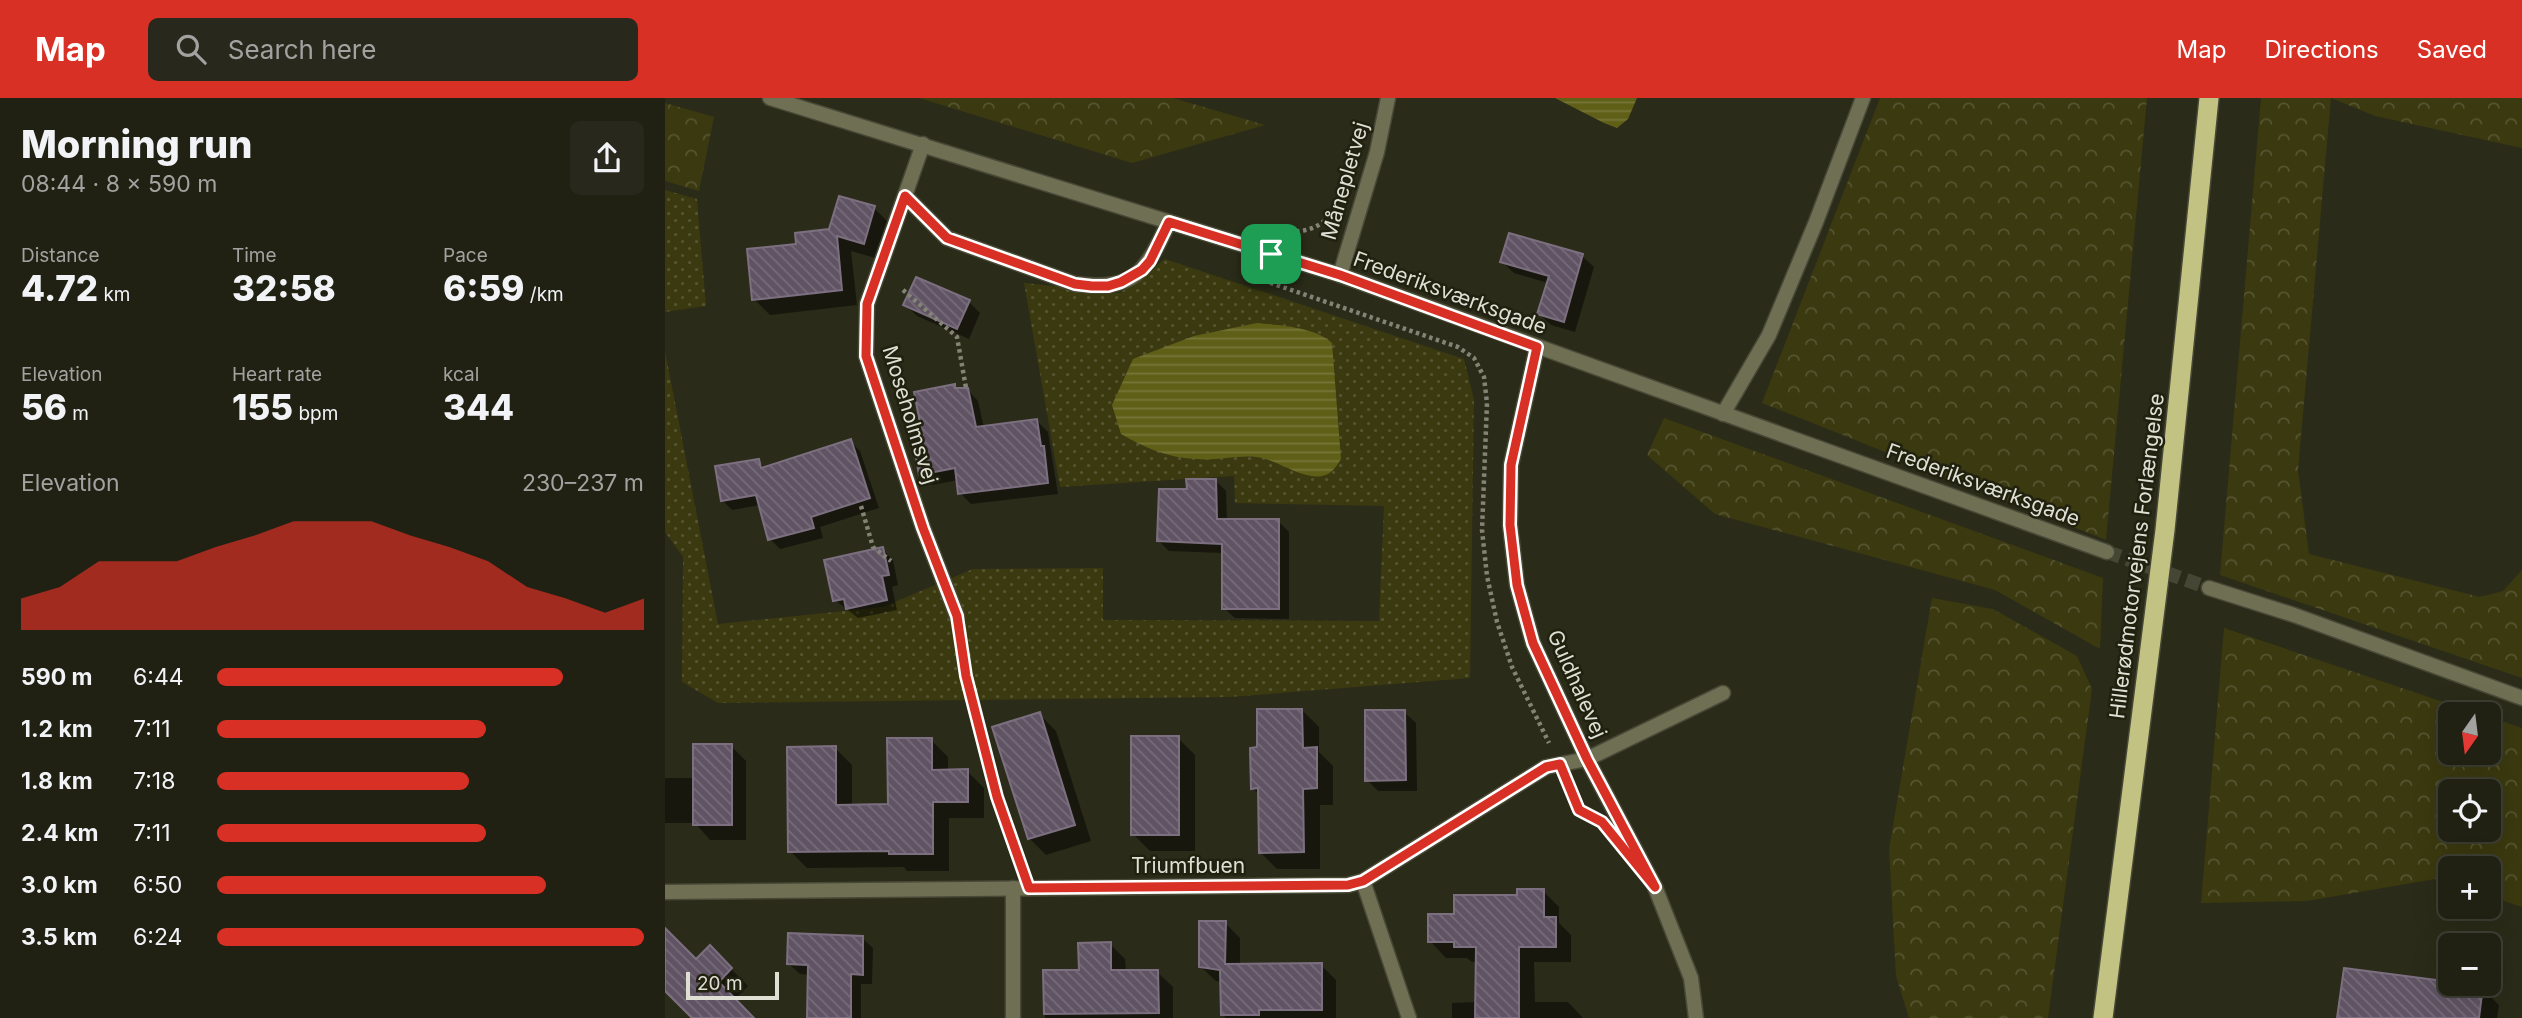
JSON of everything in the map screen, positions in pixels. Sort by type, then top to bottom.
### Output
[{"type":"highway","name":"Hillerødmotorvejens Forlængelse","points":[[2103,1018],[2165,530],[2209,98]]},
{"type":"street","name":"Frederiksværksgade","points":[[770,98],[1340,275],[2107,552]]},
{"type":"street","name":"Månepletvej","points":[[1340,275],[1377,152],[1388,98]]},
{"type":"street","points":[[1723,414],[1769,335],[1817,222],[1863,98]]},
{"type":"street","name":"Moseholmsvej","points":[[923,144],[867,304],[866,356],[923,528],[957,616]]},
{"type":"street","points":[[905,196],[947,238],[1075,284],[1092,286],[1108,286],[1121,282],[1142,270],[1150,261],[1169,222]]},
{"type":"street","name":"Guldhalevej","points":[[1537,347],[1511,465],[1511,537],[1517,585],[1533,643],[1587,759],[1655,887],[1691,978],[1696,1018]]},
{"type":"street","points":[[2209,588],[2294,615],[2522,698]]},
{"type":"street","name":"Triumfbuen","points":[[665,892],[1333,886],[1363,881],[1546,767],[1587,759],[1723,693]]},
{"type":"street","points":[[1363,881],[1409,1018]]},
{"type":"street","points":[[1013,888],[1013,1018]]},
{"type":"path","points":[[1342,200],[1327,220],[1310,231],[1278,231],[1262,280],[1458,347],[1474,358],[1484,377],[1487,402],[1482,530],[1487,576],[1497,622],[1512,667],[1560,764],[1579,810],[1602,822]]},
{"type":"path","points":[[903,290],[957,337],[966,388]]},
{"type":"path","points":[[861,506],[873,547],[891,561]]},
{"type":"path","points":[[957,616],[966,676],[990,770],[1029,888]]},
{"type":"green space","points":[[919,98],[1173,98],[1265,125],[1132,163]]},
{"type":"green space","points":[[1880,98],[2147,98],[2106,540],[1762,403]]},
{"type":"green space","points":[[2261,98],[2331,98],[2298,470],[2309,554],[2480,597],[2503,591],[2522,570],[2522,678],[2220,575]]},
{"type":"green space","points":[[2331,98],[2522,98],[2522,148],[2375,116]]},
{"type":"green space","points":[[665,103],[714,117],[699,191],[665,181]]},
{"type":"green space","points":[[665,190],[697,199],[706,306],[665,312]]},
{"type":"green space","points":[[1165,259],[1464,359],[1474,400],[1470,678],[1230,697],[718,703],[682,682],[683,557],[665,532],[665,351],[718,624],[883,607],[973,569],[1103,568],[1103,620],[1379,621],[1384,506],[1235,503],[1234,476],[1060,487],[1024,283],[1120,293]]},
{"type":"green space","points":[[1664,418],[2103,578],[2100,649],[1995,590],[1715,514],[1647,455]]},
{"type":"green space","points":[[1932,598],[1993,609],[2077,656],[2092,689],[2048,1018],[1909,1018],[1896,976],[1889,849]]},
{"type":"green space","points":[[2224,628],[2443,702],[2438,702],[2438,765],[2501,765],[2501,721],[2522,728],[2522,907],[2501,900],[2501,856],[2438,856],[2438,880],[2307,901],[2201,903]]},
{"type":"shaded area","points":[[1555,98],[1637,98],[1628,119],[1617,128]]},
{"type":"shaded area","points":[[1257,323],[1307,330],[1332,343],[1341,459],[1331,472],[1322,476],[1306,475],[1256,457],[1176,457],[1148,448],[1121,434],[1112,405],[1133,359],[1194,336]]},
{"type":"building","points":[[839,196],[875,206],[864,244],[837,236],[842,290],[752,300],[747,249],[796,244],[795,233],[829,229]]},
{"type":"building","points":[[1509,233],[1583,254],[1564,322],[1537,314],[1549,276],[1500,262]]},
{"type":"building","points":[[916,277],[970,300],[957,329],[903,305]]},
{"type":"building","points":[[955,384],[955,388],[968,388],[976,427],[1037,419],[1041,446],[1044,446],[1048,483],[958,494],[955,468],[919,475],[913,440],[923,438],[914,392]]},
{"type":"building","points":[[851,439],[870,498],[811,517],[814,528],[768,540],[756,495],[721,501],[715,466],[759,459],[761,468]]},
{"type":"building","points":[[1186,479],[1216,479],[1217,519],[1279,519],[1279,609],[1222,609],[1222,544],[1157,541],[1159,489],[1187,489]]},
{"type":"building","points":[[883,547],[889,575],[882,576],[887,600],[846,609],[844,599],[833,601],[824,560]]},
{"type":"building","points":[[1257,709],[1302,709],[1303,748],[1317,747],[1317,788],[1303,789],[1304,852],[1259,853],[1258,788],[1251,789],[1250,748],[1257,747]]},
{"type":"building","points":[[1365,710],[1405,710],[1406,780],[1365,781]]},
{"type":"building","points":[[1040,712],[1075,825],[1028,839],[992,727]]},
{"type":"building","points":[[1131,736],[1179,736],[1179,835],[1131,835]]},
{"type":"building","points":[[887,738],[932,738],[932,770],[968,769],[968,802],[933,802],[933,854],[889,854],[889,851],[788,852],[787,747],[836,746],[836,805],[888,804]]},
{"type":"building","points":[[693,744],[732,744],[732,825],[693,825]]},
{"type":"building","points":[[1517,889],[1544,889],[1544,917],[1556,917],[1556,947],[1519,947],[1519,1018],[1475,1018],[1476,947],[1454,947],[1454,942],[1428,942],[1428,914],[1454,914],[1454,895],[1517,895]]},
{"type":"building","points":[[1199,921],[1226,921],[1225,964],[1322,963],[1322,1010],[1259,1010],[1259,1015],[1221,1015],[1220,970],[1199,967]]},
{"type":"building","points":[[665,928],[696,959],[710,945],[732,968],[719,982],[754,1018],[692,1018],[665,991]]},
{"type":"building","points":[[788,933],[863,936],[863,975],[851,974],[851,1018],[807,1018],[808,965],[787,964]]},
{"type":"building","points":[[1111,942],[1111,970],[1158,970],[1159,1013],[1044,1014],[1043,970],[1079,970],[1078,943]]},
{"type":"building","points":[[2344,968],[2438,980],[2438,996],[2482,996],[2479,1018],[2337,1018]]},
{"type":"tunnel","points":[[2107,552],[2209,588]]},
{"type":"route","points":[[905,196],[947,238],[1075,284],[1108,286],[1134,277],[1150,261],[1169,222],[1271,254],[1340,275],[1537,347],[1511,465],[1510,525],[1517,585],[1533,643],[1587,759],[1655,887],[1602,822],[1579,810],[1560,764],[1546,767],[1363,881],[1348,885],[1029,888],[997,797],[966,676],[957,616],[923,528],[866,356],[867,304],[905,196]]}]
